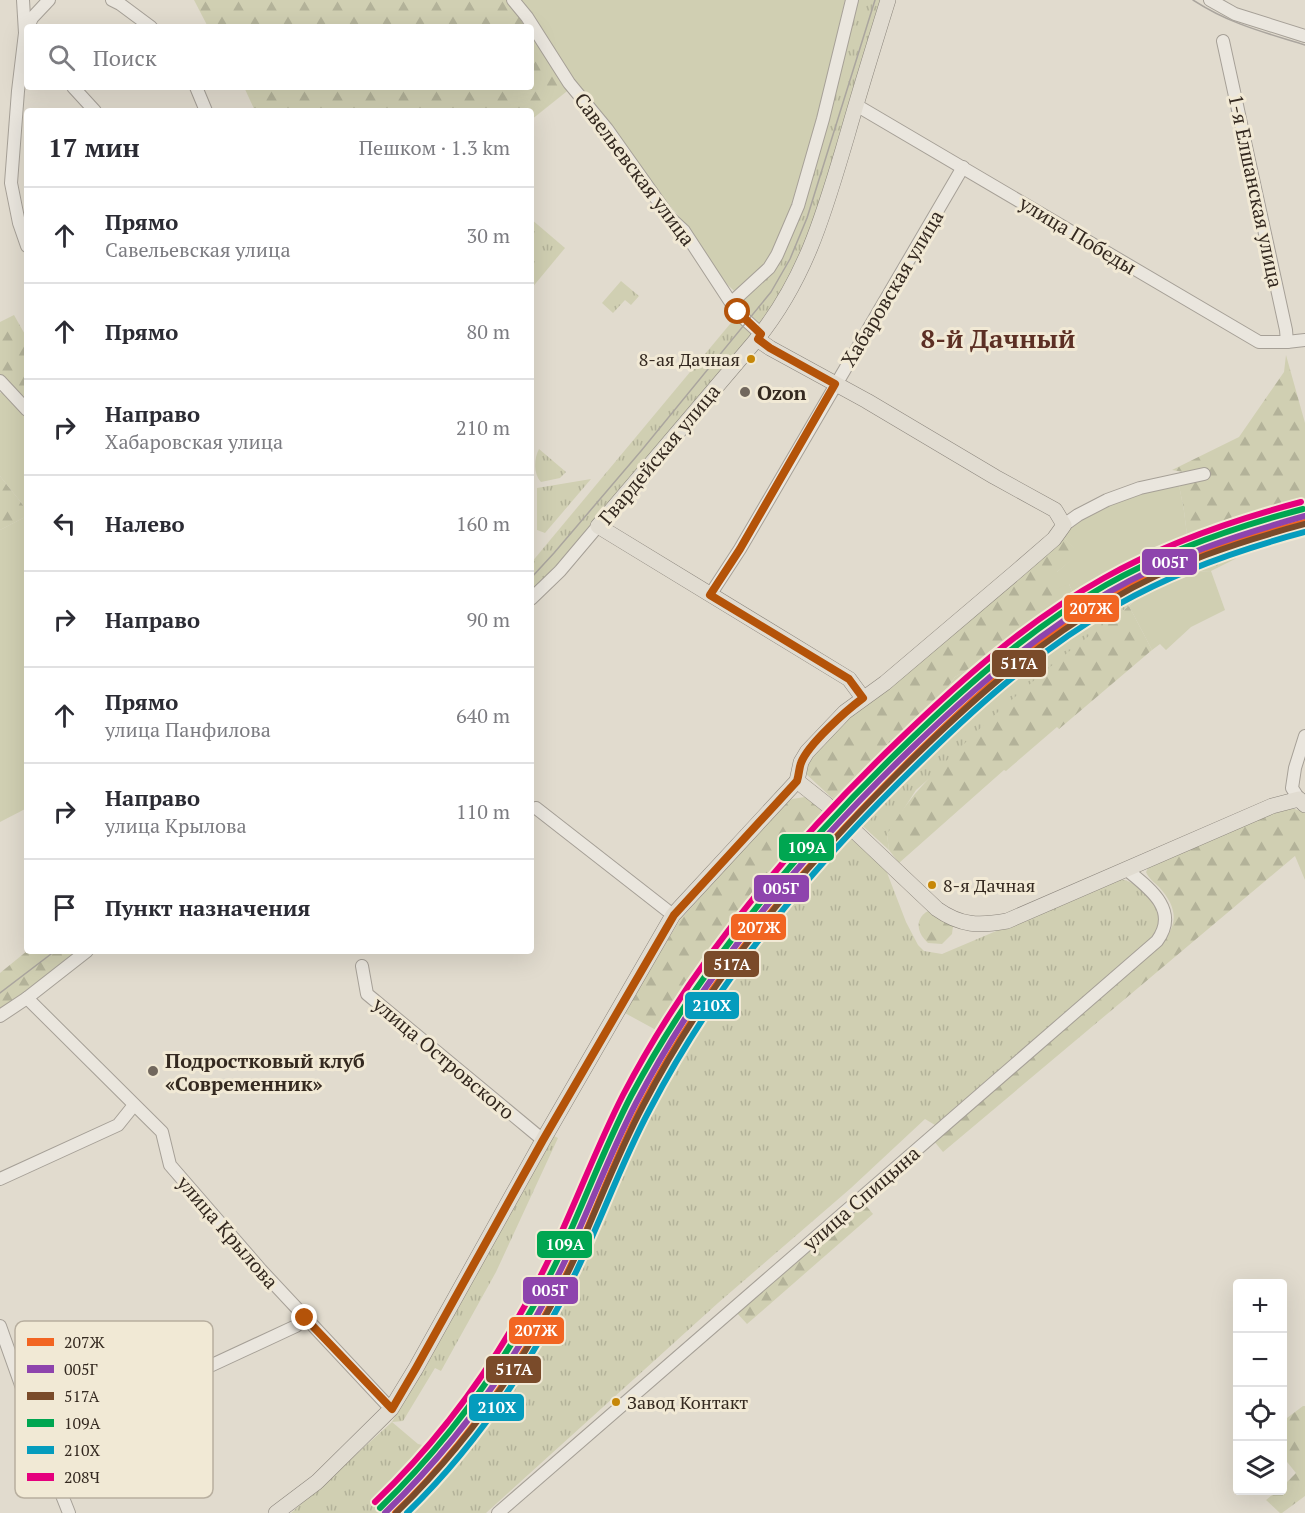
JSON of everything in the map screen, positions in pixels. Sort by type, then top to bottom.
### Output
[{"type":"main road","name":"Гвардейская улица","points":[[598,526],[779,310],[802,268],[824,216],[888,0]]},
{"type":"main road","points":[[276,1513],[317,1482],[392,1409],[543,1140],[674,915],[797,781],[801,762],[807,752],[845,712],[885,683],[1054,540],[1064,525],[1055,510],[770,348],[759,336]]},
{"type":"main road","points":[[598,526],[849,679],[863,698]]},
{"type":"main road","points":[[797,781],[883,856],[937,909],[958,921],[974,924],[1007,921],[1272,807],[1302,802]]},
{"type":"street","points":[[23,0],[26,24]]},
{"type":"street","points":[[29,24],[49,0]]},
{"type":"street","points":[[112,0],[147,24]]},
{"type":"street","name":"Савельевская улица","points":[[513,0],[531,24]]},
{"type":"street","points":[[732,302],[769,268],[798,206],[823,119],[852,0]]},
{"type":"street","points":[[1216,2],[1235,14],[1305,36]]},
{"type":"street","name":"Савельевская улица","points":[[534,28],[569,83],[607,129],[670,218],[684,231],[738,312],[759,336]]},
{"type":"street","name":"1-я Елшанская улица","points":[[1223,41],[1287,342]]},
{"type":"street","points":[[24,71],[18,91],[11,183],[24,236]]},
{"type":"street","points":[[76,90],[92,108]]},
{"type":"street","points":[[197,90],[205,108]]},
{"type":"street","name":"улица Победы","points":[[856,105],[1259,342],[1305,340]]},
{"type":"street","name":"Хабаровская улица","points":[[710,595],[740,549],[963,167]]},
{"type":"street","points":[[0,381],[24,407]]},
{"type":"street","points":[[1064,525],[1107,500],[1140,488],[1204,474]]},
{"type":"street","name":"Гвардейская улица","points":[[534,596],[560,571],[598,526]]},
{"type":"street","points":[[1302,802],[1292,788],[1295,768],[1305,736]]},
{"type":"street","points":[[536,808],[674,915]]},
{"type":"street","name":"улица Спицына","points":[[498,1513],[1157,941],[1164,931],[1166,918],[1162,908],[1156,895],[1127,870]]},
{"type":"street","points":[[0,1016],[83,954]]},
{"type":"street","name":"улица Островского","points":[[362,966],[367,994],[543,1140]]},
{"type":"street","name":"улица Крылова","points":[[27,998],[162,1131],[170,1165],[305,1318],[392,1409]]},
{"type":"street","points":[[0,1179],[118,1125],[135,1105]]},
{"type":"street","points":[[213,1365],[296,1326],[305,1318]]},
{"type":"street","points":[[0,1326],[15,1368]]},
{"type":"street","points":[[63,1498],[69,1513]]},
{"type":"green space","points":[[194,0],[517,0],[534,24],[206,24]]},
{"type":"green space","points":[[517,0],[845,0],[818,117],[786,222],[765,264],[737,293],[722,279],[694,236],[600,116]]},
{"type":"green space","points":[[850,0],[882,0],[853,104],[794,276],[764,323],[758,324],[742,309],[740,300],[788,230]]},
{"type":"green space","points":[[534,24],[576,84],[534,118],[534,108],[254,108],[245,90],[534,90]]},
{"type":"green space","points":[[534,222],[565,248],[534,285]]},
{"type":"green space","points":[[621,281],[639,296],[631,305],[625,300],[613,313],[602,303]]},
{"type":"green space","points":[[14,315],[24,333],[24,396],[21,397],[0,374],[0,322]]},
{"type":"green space","points":[[737,319],[753,333],[557,568],[534,590],[534,559],[730,324]]},
{"type":"green space","points":[[1286,355],[1305,423],[1305,505],[1230,526],[1188,543],[1179,485],[1190,473],[1172,470],[1239,437],[1284,372]]},
{"type":"green space","points":[[5,390],[24,410],[24,506],[0,476],[0,393]]},
{"type":"green space","points":[[539,449],[566,472],[560,478],[541,482],[538,479],[535,466]]},
{"type":"green space","points":[[0,476],[24,506],[24,518],[0,530]]},
{"type":"green space","points":[[591,479],[545,533],[537,530],[537,488]]},
{"type":"green space","points":[[1179,485],[1188,543],[1075,598],[1069,584],[1056,589],[1049,583],[1057,572],[1079,553],[1062,536],[1080,519],[1114,501]]},
{"type":"green space","points":[[1305,505],[1305,532],[1293,536],[1290,532],[1254,543],[1235,559],[1211,571],[1198,572],[1134,601],[916,790],[887,835],[889,850],[832,798],[867,767],[888,742],[920,724],[955,677],[1058,614],[1075,598],[1108,580],[1230,526]]},
{"type":"green space","points":[[24,518],[24,810],[0,822],[0,530]]},
{"type":"green space","points":[[1062,536],[1080,553],[1057,572],[1069,584],[1075,598],[1058,614],[955,677],[920,724],[888,742],[867,767],[832,798],[804,772],[813,756],[854,713]]},
{"type":"green space","points":[[1211,571],[1225,610],[1191,627],[1166,650],[1160,644],[1152,650],[1129,606],[1146,593],[1167,582],[1190,574]]},
{"type":"green space","points":[[1129,606],[1152,650],[1059,729],[1057,727],[1006,771],[1004,770],[899,863],[889,850],[887,835],[904,808],[923,785],[1006,705],[1066,654]]},
{"type":"green space","points":[[805,797],[823,808],[821,811],[832,821],[740,930],[667,1036],[623,1012],[680,920],[782,806],[792,799]]},
{"type":"green space","points":[[1288,807],[1305,812],[1305,880],[1295,856],[943,1152],[933,1140],[1162,943],[1171,929],[1174,915],[1165,894],[1147,874],[1149,866]]},
{"type":"green space","points":[[846,834],[886,870],[906,922],[918,945],[924,951],[942,954],[1119,879],[1126,880],[1140,888],[1152,901],[1159,916],[1158,928],[1151,941],[935,1125],[925,1119],[851,1188],[718,1303],[486,1513],[403,1513],[429,1489],[467,1443],[497,1402],[524,1359],[573,1269],[635,1138],[706,1011],[746,951],[790,893]]},
{"type":"green space","points":[[928,911],[953,926],[952,934],[942,944],[928,943],[919,931],[919,922]]},
{"type":"green space","points":[[24,953],[76,954],[0,1011],[0,973]]},
{"type":"green space","points":[[663,1034],[667,1036],[529,1324],[494,1381],[464,1421],[433,1459],[379,1513],[291,1513],[392,1422],[418,1444],[435,1448],[474,1388],[561,1239],[580,1187],[606,1134]]},
{"type":"green space","points":[[554,1136],[558,1138],[496,1272],[441,1371],[435,1368],[403,1421],[392,1422]]},
{"type":"green space","points":[[863,1202],[873,1214],[747,1324],[736,1312]]},
{"type":"green space","points":[[1305,1406],[1305,1496],[1280,1513],[1266,1500],[1272,1495],[1287,1495],[1287,1482],[1296,1473],[1287,1462],[1287,1418]]},
{"type":"tram line","points":[[534,575],[641,451],[771,292],[790,259],[807,218],[875,0]]},
{"type":"tram line","points":[[1193,0],[1234,21],[1305,45]]},
{"type":"tram line","points":[[0,993],[51,954]]},
{"type":"transit line","name":"208Ч","points":[[375,1502],[402,1475],[451,1418],[495,1356],[533,1291],[613,1115],[650,1046],[712,951],[782,863],[820,821],[899,740],[947,695],[996,652],[1048,613],[1127,565],[1176,543],[1225,525],[1301,502]]},
{"type":"transit line","name":"109А","points":[[380,1508],[407,1481],[456,1423],[479,1393],[520,1330],[556,1263],[631,1096],[689,999],[756,908],[829,823],[954,698],[1002,657],[1079,601],[1129,572],[1178,550],[1227,532],[1303,509]]},
{"type":"transit line","name":"005Г","points":[[385,1513],[463,1427],[507,1365],[528,1332],[564,1263],[626,1123],[663,1054],[725,960],[759,915],[832,830],[911,749],[957,706],[1005,664],[1055,626],[1109,592],[1156,568],[1229,539],[1305,516]]},
{"type":"transit line","name":"207Ж","points":[[395,1513],[448,1457],[472,1427],[535,1332],[571,1264],[632,1124],[698,1010],[729,965],[763,922],[834,839],[958,713],[1008,669],[1060,629],[1116,594],[1162,571],[1232,544],[1305,522]]},
{"type":"transit line","name":"517А","points":[[396,1513],[449,1457],[495,1397],[516,1365],[555,1299],[633,1125],[668,1060],[726,972],[790,890],[824,851],[946,726],[998,680],[1081,618],[1157,575],[1230,546],[1305,524]]},
{"type":"transit line","name":"210Х","points":[[407,1513],[457,1459],[480,1430],[541,1338],[576,1272],[650,1109],[707,1012],[773,922],[846,837],[970,714],[1066,637],[1119,604],[1186,571],[1305,532]]},
{"type":"place","name":"8-ая Дачная","points":[[751,359]]},
{"type":"place","name":"Ozon","points":[[745,392]]},
{"type":"place","name":"8-я Дачная","points":[[932,885]]},
{"type":"place","name":"Подростковый клуб «Современник»","points":[[153,1071]]},
{"type":"place","name":"Завод Контакт","points":[[616,1402]]},
{"type":"district","name":"8-й Дачный","points":[[998,338]]},
{"type":"route","points":[[305,1318],[392,1409],[663,931],[674,915],[797,781],[801,762],[807,752],[845,712],[863,698],[849,679],[710,595],[740,549],[835,384],[770,348],[758,339],[761,334],[738,312]]}]
